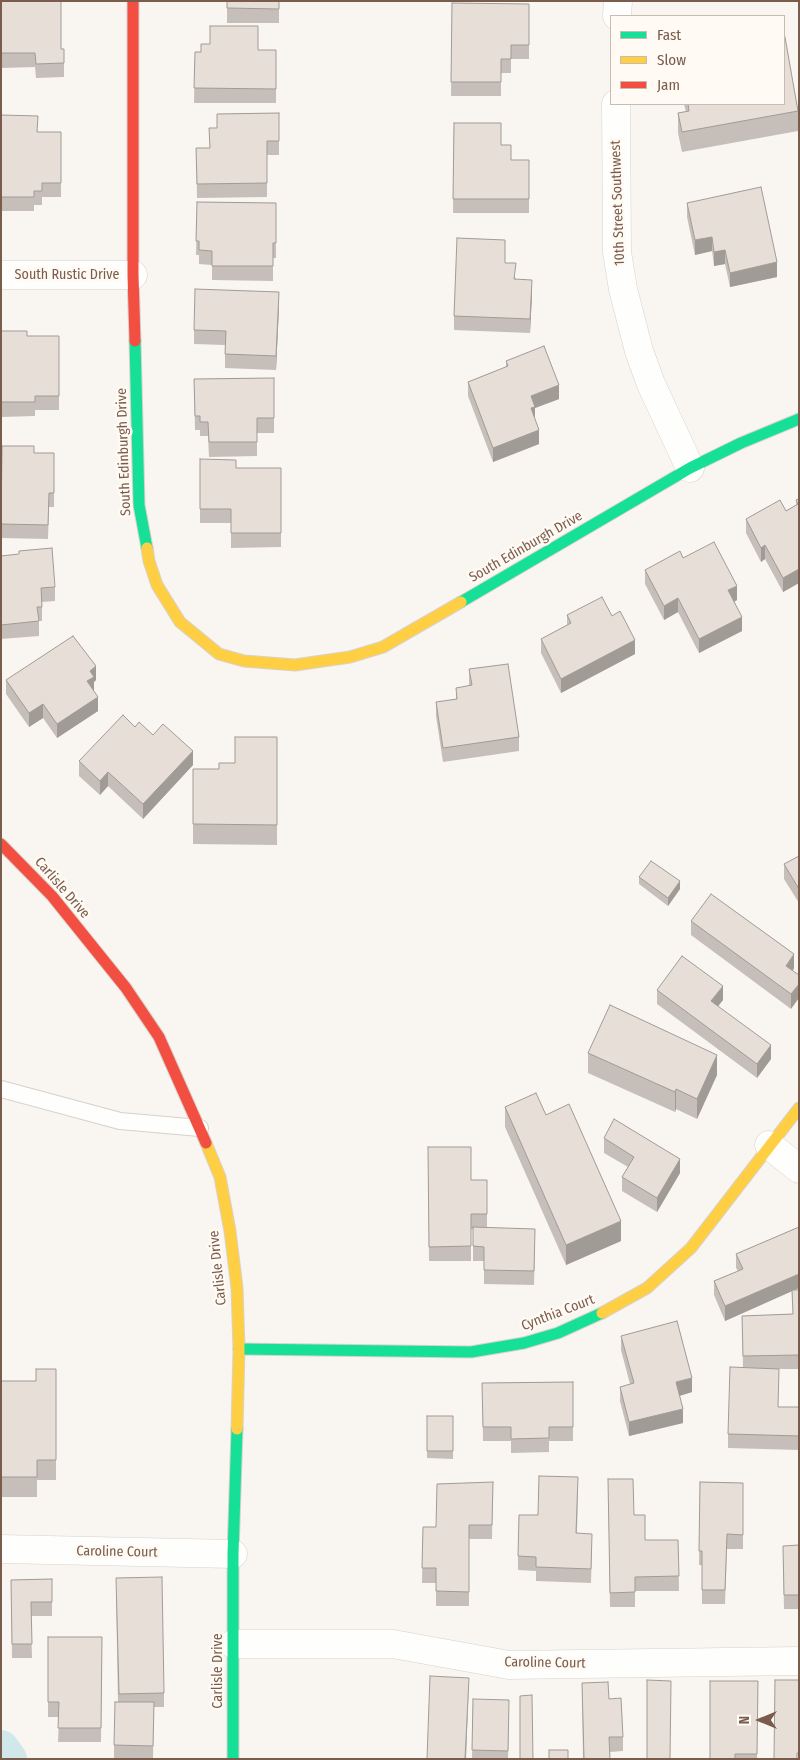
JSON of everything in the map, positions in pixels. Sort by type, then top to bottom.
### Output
[{"type":"street","name":"South Edinburgh Drive","points":[[134,1],[133,275],[139,505],[149,561],[157,585],[180,622],[219,654],[244,661],[295,665],[350,657],[383,647],[690,468],[741,443],[799,419]]},
{"type":"street","points":[[618,1],[618,15]]},
{"type":"street","name":"10th Street Southwest","points":[[616,105],[617,252],[623,289],[645,368],[690,468]]},
{"type":"street","name":"South Rustic Drive","points":[[1,275],[133,275]]},
{"type":"street","name":"Carlisle Drive","points":[[1,844],[52,896],[126,988],[159,1037],[220,1177],[230,1231],[236,1288],[239,1349],[233,1554],[233,1759]]},
{"type":"street","name":"Cynthia Court","points":[[239,1349],[471,1352],[524,1343],[558,1333],[592,1319],[647,1288],[691,1248],[799,1108]]},
{"type":"street","points":[[769,1145],[799,1169]]},
{"type":"street","name":"Caroline Court","points":[[1,1549],[233,1554]]},
{"type":"street","name":"Caroline Court","points":[[233,1644],[392,1644],[509,1665],[799,1661]]},
{"type":"lane","points":[[1,1089],[120,1121],[200,1128]]},
{"type":"building","points":[[1,1],[61,1],[61,49],[64,49],[64,63],[36,64],[35,53],[1,53]]},
{"type":"building","points":[[227,1],[279,1],[279,9],[227,8]]},
{"type":"building","points":[[452,3],[529,4],[529,45],[511,45],[511,59],[501,59],[501,82],[451,82]]},
{"type":"building","points":[[210,26],[258,26],[258,50],[276,50],[276,89],[194,88],[195,52],[201,52],[201,44],[210,44]]},
{"type":"building","points":[[785,37],[798,111],[682,132],[678,113],[689,111],[688,105],[785,105]]},
{"type":"building","points":[[279,113],[279,141],[267,141],[267,183],[197,184],[196,148],[210,148],[209,128],[217,128],[217,114]]},
{"type":"building","points":[[1,115],[38,116],[37,132],[61,132],[61,183],[42,183],[42,191],[34,191],[34,197],[1,197]]},
{"type":"building","points":[[454,123],[501,123],[501,145],[511,145],[511,160],[529,160],[529,199],[453,199]]},
{"type":"building","points":[[761,187],[777,262],[730,273],[725,250],[714,252],[712,237],[695,240],[687,203]]},
{"type":"building","points":[[197,202],[276,203],[276,243],[273,243],[273,266],[212,266],[212,251],[199,250],[199,241],[196,241]]},
{"type":"building","points":[[457,238],[505,240],[505,263],[516,263],[514,279],[532,280],[530,319],[454,316]]},
{"type":"building","points":[[195,289],[279,292],[276,356],[225,354],[226,331],[194,330]]},
{"type":"building","points":[[1,331],[27,331],[27,336],[59,336],[59,396],[35,396],[35,402],[1,402]]},
{"type":"building","points":[[544,346],[559,385],[531,396],[535,407],[531,408],[539,430],[493,448],[468,382],[508,366],[506,361]]},
{"type":"building","points":[[274,378],[274,418],[257,418],[257,442],[209,442],[208,422],[200,422],[200,416],[195,416],[194,379]]},
{"type":"building","points":[[2,446],[34,446],[34,453],[54,453],[54,493],[49,493],[48,525],[1,524]]},
{"type":"building","points":[[200,459],[236,460],[236,468],[281,468],[281,533],[231,533],[231,509],[200,509]]},
{"type":"building","points":[[799,499],[799,569],[783,578],[765,545],[761,548],[746,519],[780,500],[786,511],[798,504],[796,500]]},
{"type":"building","points":[[714,542],[737,586],[728,590],[742,617],[699,639],[678,598],[664,606],[645,570],[680,551],[683,558]]},
{"type":"building","points":[[52,548],[55,587],[41,588],[42,607],[37,607],[39,621],[1,625],[1,556],[19,554],[19,551]]},
{"type":"building","points":[[602,597],[612,616],[620,611],[635,640],[561,679],[541,639],[571,623],[567,615]]},
{"type":"building","points":[[73,636],[96,666],[90,671],[94,677],[87,681],[98,697],[57,724],[43,704],[29,713],[6,680]]},
{"type":"building","points":[[508,664],[519,737],[443,748],[436,702],[457,699],[456,688],[472,685],[469,669]]},
{"type":"building","points":[[123,715],[135,727],[139,722],[153,735],[163,724],[193,751],[143,804],[108,772],[100,781],[79,761]]},
{"type":"building","points":[[235,737],[277,737],[277,825],[193,824],[193,769],[219,769],[219,763],[235,763]]},
{"type":"building","points":[[799,856],[799,889],[784,864]]},
{"type":"building","points":[[651,861],[680,881],[668,898],[639,877]]},
{"type":"building","points":[[711,894],[794,954],[786,966],[799,975],[799,984],[791,994],[691,921]]},
{"type":"building","points":[[682,956],[723,986],[711,1001],[771,1045],[757,1064],[657,990]]},
{"type":"building","points":[[610,1005],[717,1055],[697,1099],[676,1089],[675,1092],[588,1053]]},
{"type":"building","points":[[536,1093],[546,1115],[569,1104],[621,1221],[566,1245],[505,1107]]},
{"type":"building","points":[[614,1119],[680,1159],[657,1198],[622,1177],[634,1157],[604,1138]]},
{"type":"building","points":[[428,1147],[471,1147],[471,1180],[487,1180],[487,1214],[471,1214],[471,1246],[429,1247]]},
{"type":"building","points":[[473,1227],[535,1229],[534,1271],[484,1270],[484,1247],[473,1246]]},
{"type":"building","points":[[799,1227],[799,1274],[725,1306],[714,1281],[743,1269],[736,1254]]},
{"type":"building","points":[[792,1290],[799,1290],[799,1355],[743,1356],[742,1316],[793,1314]]},
{"type":"building","points":[[677,1321],[692,1378],[676,1382],[683,1409],[629,1422],[620,1387],[634,1383],[621,1336]]},
{"type":"building","points":[[730,1367],[779,1369],[778,1407],[799,1407],[799,1436],[728,1434]]},
{"type":"building","points":[[36,1369],[56,1369],[56,1460],[37,1460],[37,1477],[1,1477],[1,1381],[36,1381]]},
{"type":"building","points":[[573,1382],[573,1427],[549,1427],[549,1438],[511,1439],[511,1427],[483,1427],[482,1383]]},
{"type":"building","points":[[427,1416],[453,1416],[453,1451],[427,1451]]},
{"type":"building","points":[[539,1476],[578,1477],[576,1533],[592,1534],[591,1569],[536,1567],[536,1557],[518,1556],[519,1515],[538,1515]]},
{"type":"building","points":[[608,1479],[633,1479],[634,1515],[645,1515],[645,1540],[678,1540],[679,1576],[635,1577],[635,1592],[610,1593]]},
{"type":"building","points":[[493,1482],[492,1525],[469,1525],[469,1592],[436,1591],[436,1568],[422,1568],[423,1527],[436,1527],[437,1484]]},
{"type":"building","points":[[700,1482],[743,1483],[743,1535],[727,1534],[725,1590],[702,1590],[702,1551],[699,1551]]},
{"type":"building","points":[[799,1545],[799,1595],[784,1595],[783,1546]]},
{"type":"building","points":[[162,1577],[164,1693],[119,1694],[116,1578]]},
{"type":"building","points":[[52,1579],[52,1602],[31,1602],[32,1644],[12,1644],[11,1580]]},
{"type":"building","points":[[48,1637],[102,1637],[101,1728],[58,1728],[59,1702],[48,1702]]},
{"type":"building","points":[[430,1676],[469,1678],[465,1759],[427,1759]]},
{"type":"building","points":[[647,1680],[671,1681],[670,1759],[647,1759]]},
{"type":"building","points":[[775,1680],[799,1680],[799,1753],[797,1753],[797,1759],[774,1759]]},
{"type":"building","points":[[710,1681],[758,1681],[757,1754],[735,1754],[735,1759],[710,1759]]},
{"type":"building","points":[[608,1682],[609,1699],[621,1698],[623,1737],[609,1737],[610,1759],[584,1759],[582,1683]]},
{"type":"building","points":[[532,1695],[533,1759],[520,1759],[520,1696]]},
{"type":"building","points":[[473,1699],[509,1700],[508,1751],[472,1750]]},
{"type":"building","points":[[115,1702],[154,1702],[153,1746],[114,1745]]},
{"type":"building","points":[[549,1750],[568,1750],[568,1759],[549,1759]]},
{"type":"waterway","points":[[1,1748],[9,1759]]},
{"type":"traffic: fast","points":[[135,341],[139,505],[147,548]]},
{"type":"traffic: fast","points":[[461,602],[690,468],[741,443],[799,419]]},
{"type":"traffic: fast","points":[[239,1349],[471,1352],[524,1343],[558,1333],[602,1313]]},
{"type":"traffic: fast","points":[[233,1759],[233,1554],[237,1429]]},
{"type":"traffic: slow","points":[[147,548],[157,585],[180,622],[219,654],[244,661],[295,665],[350,657],[383,647],[461,602]]},
{"type":"traffic: slow","points":[[602,1313],[647,1288],[691,1248],[799,1108]]},
{"type":"traffic: slow","points":[[206,1143],[220,1177],[230,1231],[237,1288],[239,1349],[237,1429]]},
{"type":"traffic: jam","points":[[133,1],[133,275],[135,341]]},
{"type":"traffic: jam","points":[[1,844],[52,896],[126,988],[159,1037],[206,1143]]}]
